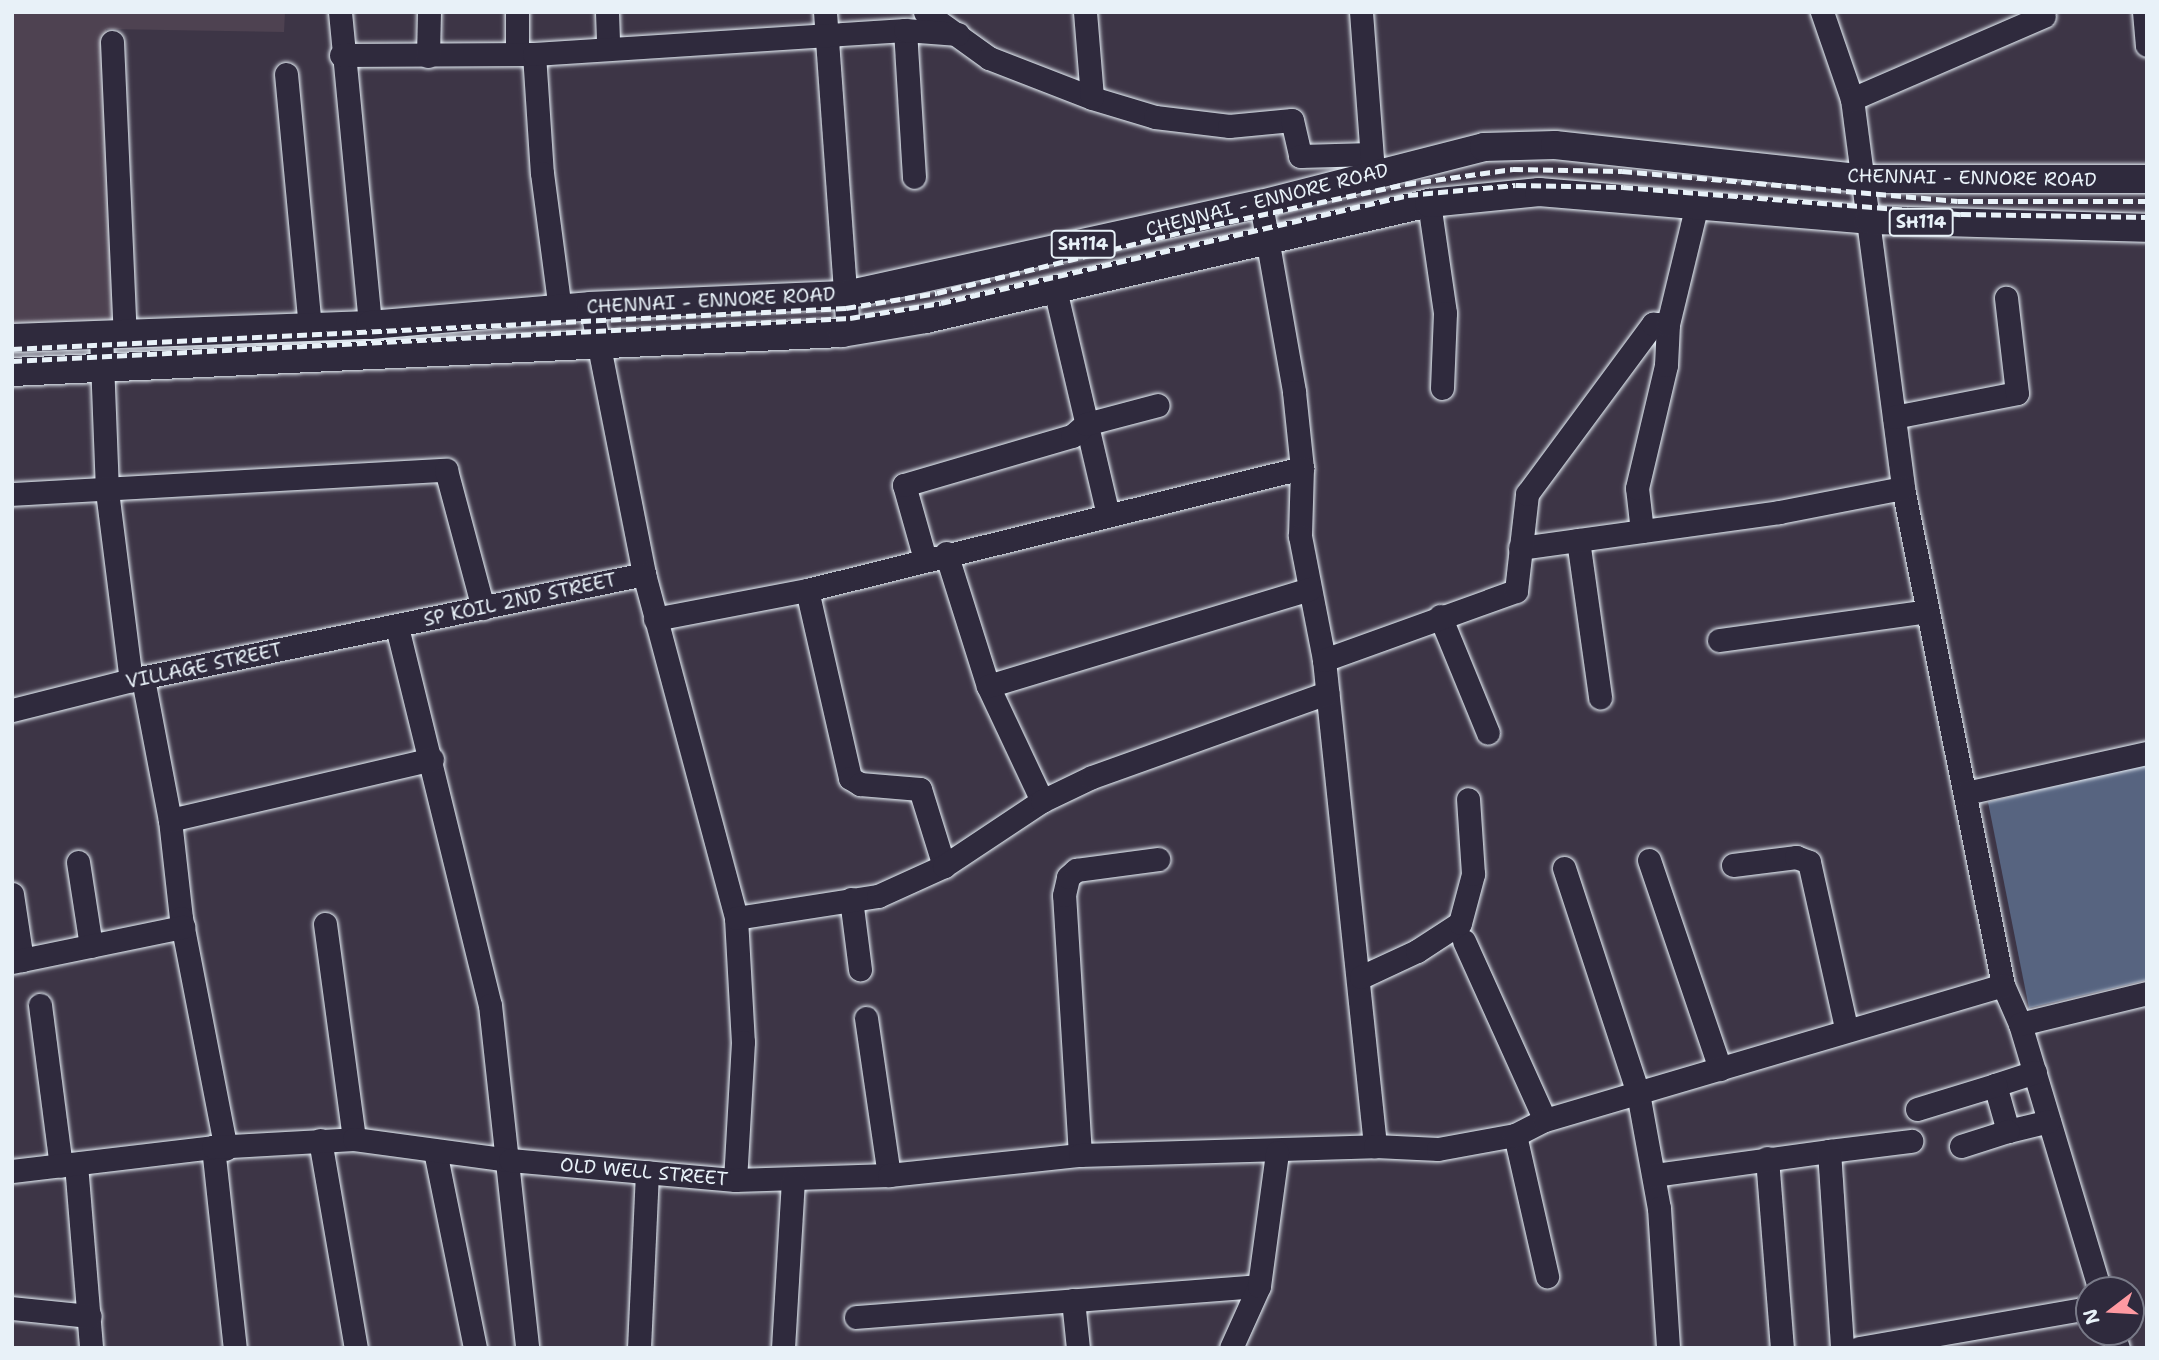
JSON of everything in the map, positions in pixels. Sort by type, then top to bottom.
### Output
[{"type":"main road","name":"CHENNAI - ENNORE ROAD","points":[[12,338],[370,325],[591,306],[846,295],[1261,204],[1372,164],[1484,147],[1555,145],[1866,179],[2147,179]]},
{"type":"main road","name":"CHENNAI - ENNORE ROAD","points":[[12,372],[598,347],[848,332],[1055,289],[1429,203],[1539,192],[1869,220],[2147,228]]},
{"type":"street","points":[[340,12],[341,55],[370,325]]},
{"type":"street","points":[[428,56],[429,12]]},
{"type":"street","points":[[517,12],[526,54],[560,309]]},
{"type":"street","points":[[607,12],[608,48]]},
{"type":"street","points":[[925,12],[989,58],[1092,98],[1155,117],[1228,126],[1292,120],[1300,156],[1372,164],[1362,12]]},
{"type":"street","points":[[1085,12],[1092,98]]},
{"type":"street","points":[[1822,12],[1852,99],[1866,179],[1903,488],[2003,985],[2020,1024],[2096,1276]]},
{"type":"street","points":[[2144,12],[2147,45]]},
{"type":"street","points":[[1852,99],[2046,13]]},
{"type":"street","points":[[341,55],[526,54],[608,48],[825,24],[958,34]]},
{"type":"street","points":[[825,24],[848,332]]},
{"type":"street","points":[[905,30],[914,177]]},
{"type":"street","points":[[113,41],[113,335],[100,368],[107,491],[137,679],[170,820],[183,927],[220,1148],[235,1348]]},
{"type":"street","points":[[286,74],[310,327]]},
{"type":"street","points":[[1429,203],[1445,313],[1442,388]]},
{"type":"street","points":[[1261,204],[1294,392],[1302,468],[1300,536],[1324,660],[1361,977],[1375,1146]]},
{"type":"street","points":[[1642,531],[1637,488],[1666,365],[1668,324],[1697,204]]},
{"type":"street","points":[[1055,289],[1108,514]]},
{"type":"street","points":[[1894,416],[2017,393],[2006,298]]},
{"type":"street","points":[[591,306],[654,619],[736,918],[743,1042],[735,1181]]},
{"type":"street","points":[[1324,660],[1440,616],[1516,592],[1527,494],[1653,324],[1668,324]]},
{"type":"street","points":[[1042,801],[988,686],[936,556],[904,485],[1072,436],[1086,424],[1158,405]]},
{"type":"street","points":[[654,619],[807,590],[936,556],[1302,468]]},
{"type":"street","points":[[12,494],[107,491],[446,470],[483,608]]},
{"type":"street","points":[[1520,548],[1903,488]]},
{"type":"street","points":[[1578,540],[1600,697]]},
{"type":"street","name":"SP KOIL 2ND STREET","points":[[397,627],[644,574]]},
{"type":"street","points":[[988,686],[1310,589]]},
{"type":"street","points":[[807,590],[850,778],[860,785],[920,789],[944,866]]},
{"type":"street","points":[[1719,640],[1927,611]]},
{"type":"street","points":[[1440,616],[1488,733]]},
{"type":"street","points":[[397,627],[432,759],[490,1005],[510,1160],[527,1348]]},
{"type":"street","name":"VILLAGE STREET","points":[[12,710],[137,679],[397,627]]},
{"type":"street","points":[[736,918],[878,896],[944,866],[1042,801],[1092,777],[1327,693]]},
{"type":"street","points":[[1966,793],[2147,753]]},
{"type":"street","points":[[170,820],[432,759]]},
{"type":"street","points":[[1361,977],[1417,951],[1460,923],[1473,874],[1468,799]]},
{"type":"street","points":[[1732,865],[1796,857],[1809,862],[1846,1028]]},
{"type":"street","points":[[1080,1155],[1064,895],[1068,877],[1076,870],[1158,859]]},
{"type":"street","points":[[1649,860],[1720,1069]]},
{"type":"street","points":[[78,862],[91,946]]},
{"type":"street","points":[[1564,868],[1638,1093],[1654,1175],[1668,1348]]},
{"type":"street","points":[[12,894],[17,961],[183,927]]},
{"type":"street","points":[[852,900],[860,969]]},
{"type":"street","points":[[325,924],[354,1139]]},
{"type":"street","points":[[1464,941],[1545,1120]]},
{"type":"street","name":"OLD WELL STREET","points":[[12,1171],[220,1148],[354,1139],[510,1160],[735,1181],[793,1181],[889,1175],[1080,1155],[1277,1152],[1375,1146],[1438,1149],[1515,1135],[1545,1120],[1720,1069],[1846,1028],[2003,985]]},
{"type":"street","points":[[2020,1024],[2147,993]]},
{"type":"street","points":[[40,1005],[69,1165],[90,1316],[91,1348]]},
{"type":"street","points":[[866,1018],[889,1175]]},
{"type":"street","points":[[1917,1109],[2035,1072]]},
{"type":"street","points":[[1994,1085],[2008,1131]]},
{"type":"street","points":[[1961,1146],[2049,1121]]},
{"type":"street","points":[[1515,1135],[1545,1252],[1546,1276]]},
{"type":"street","points":[[320,1140],[356,1348]]},
{"type":"street","points":[[1654,1175],[1911,1141]]},
{"type":"street","points":[[435,1151],[475,1348]]},
{"type":"street","points":[[1829,1151],[1842,1348]]},
{"type":"street","points":[[1231,1348],[1259,1286],[1277,1152]]},
{"type":"street","points":[[1767,1158],[1782,1348]]},
{"type":"street","points":[[639,1348],[647,1171]]},
{"type":"street","points":[[783,1348],[793,1181]]},
{"type":"street","points":[[856,1317],[1259,1286]]},
{"type":"street","points":[[1073,1300],[1078,1348]]},
{"type":"street","points":[[12,1308],[90,1316]]},
{"type":"street","points":[[1859,1348],[1980,1339],[2075,1312]]},
{"type":"shaded area","points":[[12,12],[285,12],[284,32],[106,29],[114,322],[12,325]]},
{"type":"water","points":[[2147,764],[2147,980],[2029,1008],[1988,802]]},
{"type":"railway","points":[[12,349],[846,308],[937,293],[1185,231],[1406,184],[1513,169],[1622,171],[1958,201],[2147,201]]},
{"type":"railway","points":[[12,361],[850,318],[941,303],[1408,195],[1516,185],[1623,187],[1961,214],[2147,217]]}]
